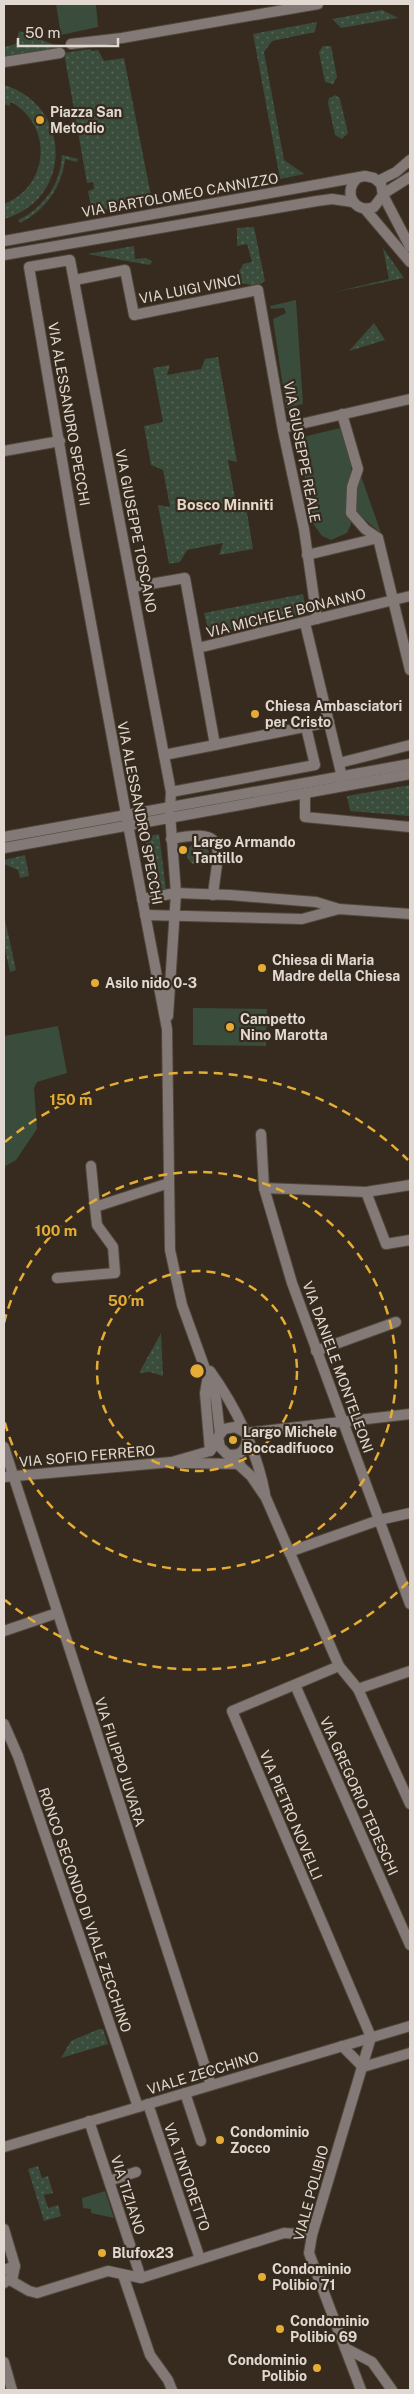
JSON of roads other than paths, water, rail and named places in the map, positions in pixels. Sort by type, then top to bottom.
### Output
[{"type":"street","points":[[71,44],[122,38],[318,4]]},
{"type":"street","points":[[4,62],[60,52]]},
{"type":"street","points":[[378,181],[396,172],[410,160]]},
{"type":"street","points":[[353,202],[350,194],[351,186],[360,177],[370,176],[378,181],[391,210],[408,234],[410,247]]},
{"type":"street","name":"VIA BARTOLOMEO CANNIZZO","points":[[4,241],[360,177]]},
{"type":"street","points":[[365,209],[378,204],[383,194],[410,177]]},
{"type":"street","points":[[391,210],[390,199],[394,188]]},
{"type":"street","points":[[4,255],[332,200],[353,202],[365,209],[410,262]]},
{"type":"street","points":[[393,243],[408,234]]},
{"type":"street","name":"VIA GIUSEPPE TOSCANO","points":[[29,268],[70,260],[171,792],[170,813],[176,894],[167,1029]]},
{"type":"street","name":"VIA ALESSANDRO SPECCHI","points":[[29,268],[75,536],[167,1029],[170,1250],[176,1286],[204,1362]]},
{"type":"street","name":"VIA LUIGI VINCI","points":[[75,280],[125,270],[134,315],[258,290]]},
{"type":"street","name":"VIA GIUSEPPE REALE","points":[[258,290],[317,619]]},
{"type":"street","points":[[283,428],[410,399]]},
{"type":"street","points":[[342,414],[358,469],[352,487],[352,513],[361,525],[378,538],[410,670]]},
{"type":"street","points":[[4,451],[60,441]]},
{"type":"street","points":[[307,555],[378,538]]},
{"type":"street","points":[[133,587],[185,578],[198,648]]},
{"type":"street","name":"VIA MICHELE BONANNO","points":[[215,745],[198,648],[410,596]]},
{"type":"street","points":[[305,622],[342,777]]},
{"type":"street","points":[[164,755],[329,722]]},
{"type":"street","points":[[171,792],[315,765],[306,727]]},
{"type":"street","points":[[339,763],[410,745]]},
{"type":"street","points":[[4,848],[128,825],[170,813],[410,764]]},
{"type":"street","points":[[4,837],[126,814],[170,813],[305,794],[410,774]]},
{"type":"street","points":[[305,794],[305,817],[410,827]]},
{"type":"street","points":[[172,839],[192,835],[207,835],[214,840],[218,848],[213,894]]},
{"type":"street","points":[[142,899],[176,894],[213,894],[316,902],[339,909],[410,914]]},
{"type":"street","points":[[145,915],[302,919],[339,909]]},
{"type":"street","name":"VIA DANIELE MONTELEONI","points":[[261,1134],[264,1188],[292,1283],[342,1422],[380,1520],[406,1580],[410,1604]]},
{"type":"street","points":[[56,1278],[114,1273],[113,1247],[97,1225],[91,1166]]},
{"type":"street","points":[[95,1207],[169,1183]]},
{"type":"street","points":[[264,1188],[366,1192],[410,1185]]},
{"type":"street","points":[[366,1192],[386,1244],[410,1240]]},
{"type":"street","points":[[316,1352],[396,1322]]},
{"type":"street","points":[[204,1362],[216,1400],[220,1447],[234,1458],[266,1498]]},
{"type":"street","points":[[204,1362],[221,1387],[245,1435],[261,1472],[266,1498],[339,1666],[358,1690],[410,1804]]},
{"type":"street","points":[[208,1375],[205,1394],[210,1451]]},
{"type":"street","points":[[172,1462],[210,1451],[224,1429],[231,1426],[245,1435],[410,1414]]},
{"type":"street","points":[[172,1462],[220,1464],[234,1458],[244,1450],[245,1435]]},
{"type":"street","name":"VIA FILIPPO JUVARA","points":[[4,1447],[8,1476],[56,1613],[211,2085]]},
{"type":"street","name":"VIA SOFIO FERRERO","points":[[8,1476],[172,1462]]},
{"type":"street","points":[[289,1552],[380,1520],[410,1513]]},
{"type":"street","points":[[4,1631],[56,1613]]},
{"type":"street","name":"VIA PIETRO NOVELLI","points":[[339,1666],[232,1711],[371,2037]]},
{"type":"street","points":[[358,1690],[410,1671]]},
{"type":"street","name":"VIA GREGORIO TEDESCHI","points":[[294,1685],[410,1945]]},
{"type":"street","name":"RONCO SECONDO DI VIALE ZECCHINO","points":[[4,1724],[18,1756],[143,2105]]},
{"type":"street","name":"VIALE ZECCHINO","points":[[4,2147],[410,2026]]},
{"type":"street","name":"VIALE POLIBIO","points":[[361,2390],[309,2253],[312,2235],[371,2037]]},
{"type":"street","points":[[342,2046],[363,2067],[410,2052]]},
{"type":"street","points":[[186,2092],[201,2142]]},
{"type":"street","name":"VIA TINTORETTO","points":[[143,2105],[200,2259]]},
{"type":"street","name":"VIA TIZIANO","points":[[89,2121],[141,2278]]},
{"type":"street","points":[[109,2181],[136,2172]]},
{"type":"street","points":[[4,2229],[15,2266],[14,2276],[7,2281],[37,2293],[108,2271],[141,2278],[284,2233],[312,2235]]},
{"type":"street","points":[[4,2270],[15,2266]]},
{"type":"street","points":[[123,2274],[150,2355],[168,2380],[172,2390]]},
{"type":"street","points":[[345,2348],[372,2362],[392,2390]]},
{"type":"street","points":[[4,2362],[12,2390]]},
{"type":"place","name":"Piazza San Metodio","points":[[40,120]]},
{"type":"place","name":"Chiesa Ambasciatori per Cristo","points":[[255,714]]},
{"type":"place","name":"Largo Armando Tantillo","points":[[183,850]]},
{"type":"place","name":"Chiesa di Maria Madre della Chiesa","points":[[262,968]]},
{"type":"place","name":"Asilo nido 0-3","points":[[95,983]]},
{"type":"place","name":"Campetto Nino Marotta","points":[[230,1027]]},
{"type":"place","name":"Largo Michele Boccadifuoco","points":[[233,1440]]},
{"type":"place","name":"Condominio Zocco","points":[[220,2140]]},
{"type":"place","name":"Blufox23","points":[[102,2253]]},
{"type":"place","name":"Condominio Polibio 71","points":[[262,2277]]},
{"type":"place","name":"Condominio Polibio 69","points":[[280,2329]]},
{"type":"place","name":"Condominio Polibio","points":[[317,2368]]},
{"type":"district","name":"Bosco Minniti","points":[[225,504]]}]
